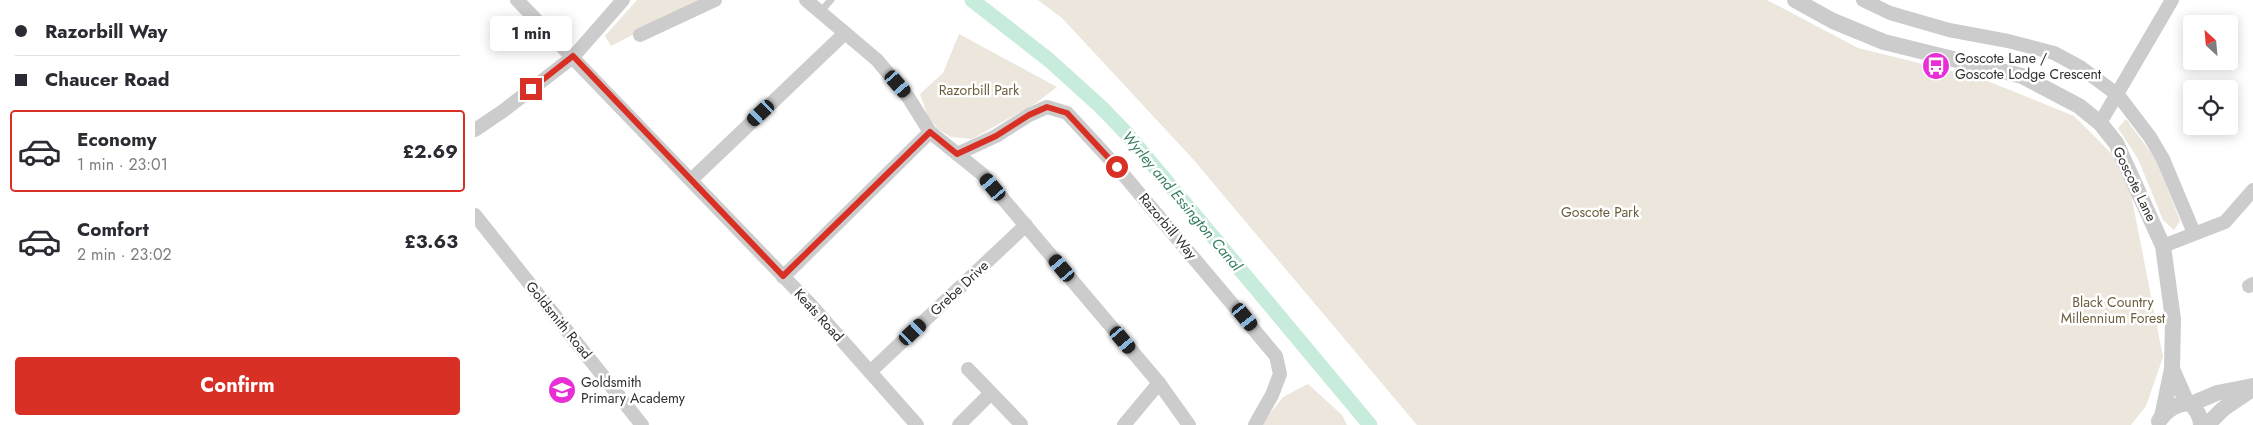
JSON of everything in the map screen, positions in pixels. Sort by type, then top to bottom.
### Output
[{"type":"street","name":"Keats Road","points":[[517,0],[783,276],[917,425]]},
{"type":"street","points":[[475,130],[503,111],[573,56],[623,0]]},
{"type":"street","points":[[640,35],[715,0]]},
{"type":"street","points":[[806,0],[877,60],[908,96],[930,132],[983,174],[1159,383],[1189,425]]},
{"type":"street","name":"Goscote Lane","points":[[1795,0],[1833,21],[1884,42],[2022,76],[2079,106],[2100,123],[2116,143],[2163,246],[2173,319],[2172,369],[2159,421]]},
{"type":"street","points":[[1863,0],[1889,13],[1949,30],[2008,41],[2054,53],[2080,67],[2117,95],[2150,137],[2163,159],[2194,234]]},
{"type":"street","points":[[2100,123],[2172,0]]},
{"type":"street","points":[[691,180],[845,33]]},
{"type":"street","name":"Razorbill Way","points":[[957,154],[996,136],[1029,115],[1047,107],[1067,113],[1117,167],[1277,356],[1280,374],[1272,395],[1255,425]]},
{"type":"street","points":[[783,276],[930,132]]},
{"type":"street","points":[[2163,246],[2225,222],[2253,190]]},
{"type":"street","name":"Goldsmith Road","points":[[475,215],[643,425]]},
{"type":"street","name":"Grebe Drive","points":[[870,372],[1026,225]]},
{"type":"street","points":[[968,369],[1021,424]]},
{"type":"street","name":"Goscote Lane","points":[[2172,369],[2189,403],[2201,419],[2201,425]]},
{"type":"street","points":[[1124,425],[1159,383]]},
{"type":"street","points":[[2159,421],[2173,407],[2217,393],[2253,387]]},
{"type":"street","points":[[2207,425],[2223,409],[2253,387]]},
{"type":"street","points":[[959,425],[991,392]]},
{"type":"lane","points":[[820,12],[831,0]]},
{"type":"green space","points":[[637,0],[701,0],[611,46],[605,36]]},
{"type":"green space","name":"Goscote Park","points":[[1038,0],[1767,0],[1858,48],[1980,78],[2074,116],[2112,154],[2130,189],[2163,357],[2146,406],[2131,425],[1417,425],[1192,158],[1062,18]]},
{"type":"green space","name":"Razorbill Park","points":[[959,34],[1057,87],[1036,103],[972,139],[951,137],[938,129],[928,117],[920,94],[943,73]]},
{"type":"green space","points":[[2126,119],[2157,161],[2180,221],[2174,230],[2163,220],[2138,159],[2118,128]]},
{"type":"green space","points":[[1308,384],[1342,415],[1347,425],[1261,425],[1283,397]]},
{"type":"waterway","name":"Wyrley and Essington Canal","points":[[972,0],[1049,60],[1101,107],[1127,134],[1370,425]]},
{"type":"place","name":"Goscote Lane / Goscote Lodge Crescent","points":[[1936,66]]},
{"type":"place","name":"Goldsmith Primary Academy","points":[[562,390]]},
{"type":"route","points":[[531,89],[573,56],[783,276],[930,132],[957,154],[996,136],[1029,115],[1047,107],[1067,113],[1117,167]]},
{"type":"park label","name":"Black Country Millennium Forest","points":[[2113,310]]}]
